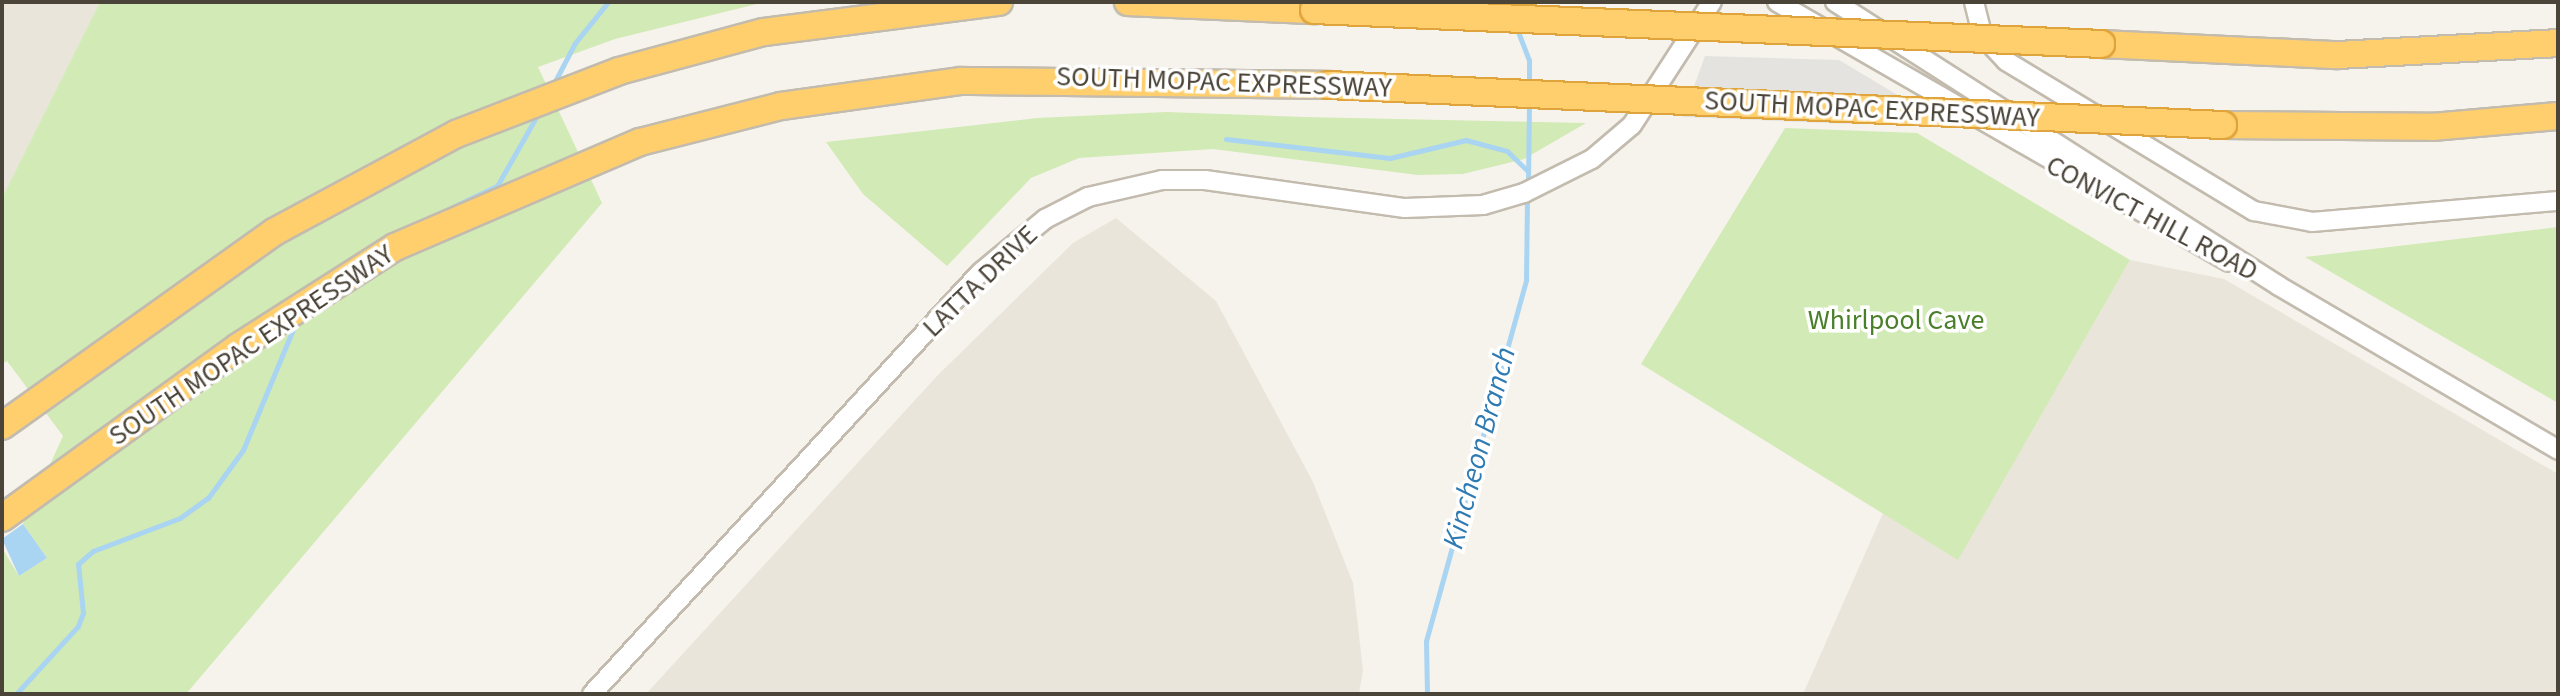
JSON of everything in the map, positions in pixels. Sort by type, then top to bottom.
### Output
[{"type":"highway","points":[[2,426],[274,232],[375,174],[541,99],[764,32],[951,4],[999,2]]},
{"type":"highway","points":[[1128,2],[2338,55],[2558,43]]},
{"type":"highway","name":"SOUTH MOPAC EXPRESSWAY","points":[[2,518],[238,347],[408,240],[640,142],[860,91],[1045,77],[1328,85],[2223,125],[2432,127],[2558,116]]},
{"type":"street","name":"LATTA DRIVE","points":[[592,694],[980,273],[1045,219],[1088,197],[1162,180],[1205,180],[1405,208],[1483,205],[1542,187],[1592,159],[1648,106],[1712,2]]},
{"type":"street","name":"CONVICT HILL ROAD","points":[[1777,2],[1904,79],[2193,245],[2279,286]]},
{"type":"street","name":"CONVICT HILL ROAD","points":[[1835,2],[1921,54],[2279,286],[2558,450]]},
{"type":"street","points":[[1974,2],[1982,35],[2006,61],[2254,211],[2325,222],[2558,201]]},
{"type":"street","points":[[1904,79],[1921,54]]},
{"type":"shaded area","points":[[2,2],[100,2],[2,198]]},
{"type":"shaded area","points":[[1705,56],[1839,60],[1906,100],[1852,124],[1683,117]]},
{"type":"shaded area","points":[[1116,218],[1216,301],[1313,482],[1353,583],[1363,670],[1359,694],[646,694],[937,376],[1073,243]]},
{"type":"shaded area","points":[[2130,260],[2224,279],[2558,474],[2558,694],[1803,694],[1883,513],[1958,559]]},
{"type":"green space","points":[[100,2],[765,2],[615,39],[538,67],[602,203],[186,694],[2,694],[2,548],[19,576],[47,558],[23,524],[63,436],[7,361],[2,364],[2,198]]},
{"type":"green space","points":[[1166,112],[1586,123],[1524,159],[1463,174],[1418,175],[1213,149],[1079,158],[1031,178],[947,266],[863,194],[826,142],[1037,118]]},
{"type":"green space","name":"Whirlpool Cave","points":[[1785,128],[1917,133],[2130,260],[1958,560],[1641,364]]},
{"type":"green space","points":[[2558,227],[2558,403],[2305,257]]},
{"type":"water","points":[[23,524],[47,558],[19,576],[2,539]]},
{"type":"waterway","name":"Kincheon Branch","points":[[553,85],[575,43],[608,2]]},
{"type":"waterway","name":"Kincheon Branch","points":[[1517,29],[1529,60],[1529,84]]},
{"type":"waterway","name":"Kincheon Branch","points":[[1528,184],[1529,102]]},
{"type":"waterway","name":"Kincheon Branch","points":[[400,232],[497,186],[539,112]]},
{"type":"waterway","points":[[1226,139],[1390,158],[1466,140],[1507,151],[1528,171]]},
{"type":"waterway","name":"Kincheon Branch","points":[[1427,694],[1426,641],[1526,280],[1527,202]]},
{"type":"waterway","name":"Kincheon Branch","points":[[16,694],[78,626],[83,613],[78,564],[93,551],[180,518],[208,498],[243,450],[296,322]]}]
